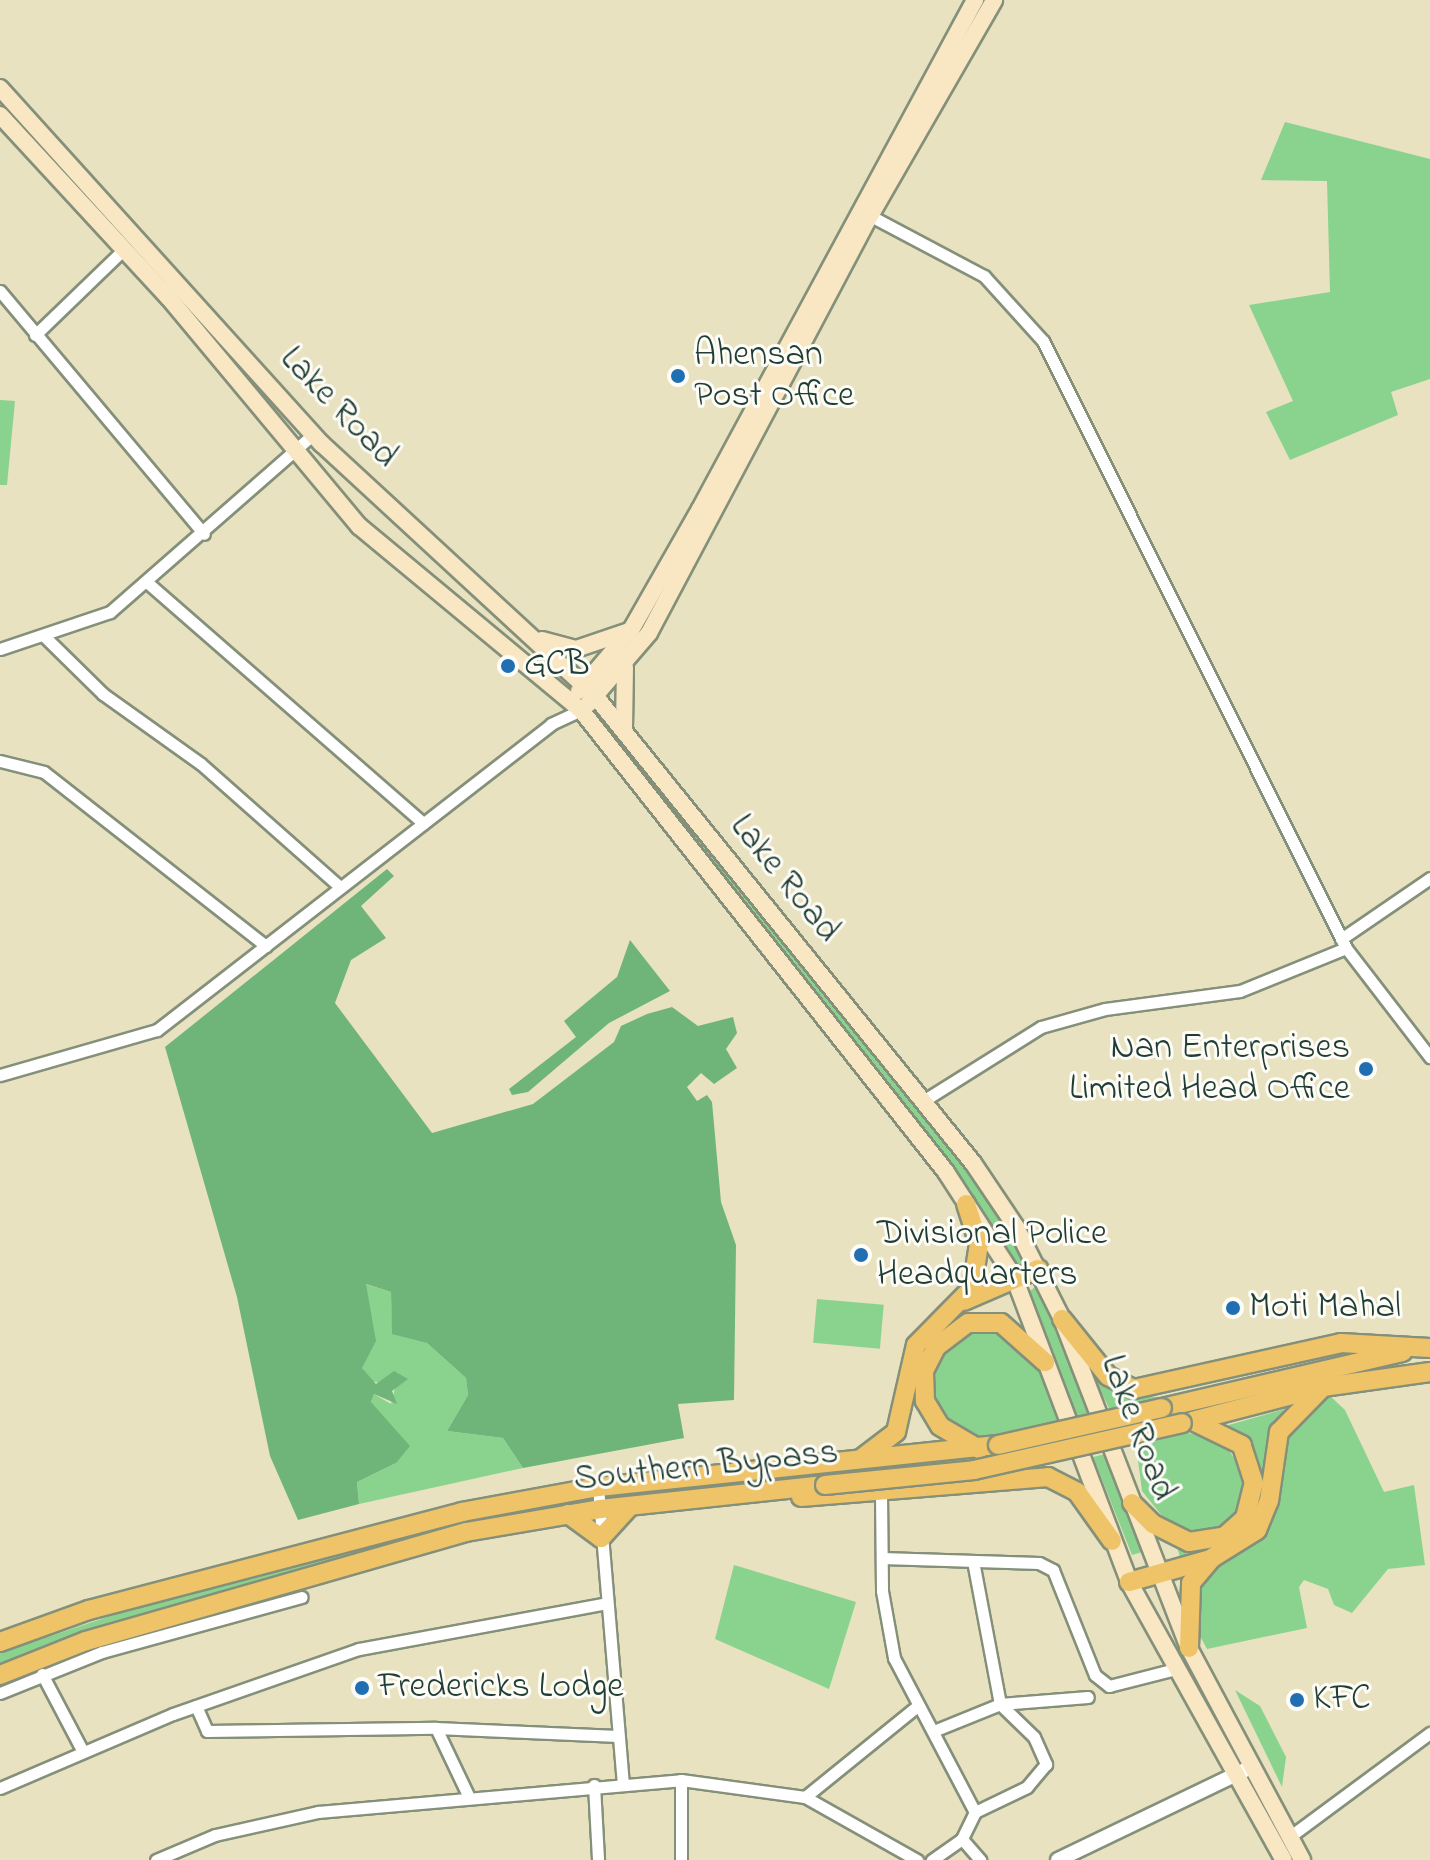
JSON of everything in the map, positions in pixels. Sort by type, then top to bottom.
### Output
[{"type":"highway","points":[[964,1301],[979,1244],[966,1204]]},
{"type":"highway","points":[[857,1461],[896,1432],[916,1345],[964,1301],[1038,1269]]},
{"type":"highway","points":[[1062,1319],[1108,1376],[1134,1389],[1341,1343],[1430,1348]]},
{"type":"highway","points":[[979,1449],[940,1426],[925,1401],[924,1371],[936,1347],[968,1323],[1001,1323],[1045,1362]]},
{"type":"highway","name":"Southern Bypass","points":[[0,1642],[268,1561],[462,1512],[598,1487],[979,1449],[1430,1348]]},
{"type":"highway","name":"Southern Bypass","points":[[0,1675],[86,1641],[466,1532],[600,1509],[974,1470],[1187,1422],[1323,1387],[1430,1372]]},
{"type":"highway","points":[[1129,1582],[1212,1558],[1257,1530],[1269,1501],[1279,1432],[1323,1387]]},
{"type":"highway","points":[[1132,1503],[1153,1524],[1189,1542],[1225,1536],[1245,1518],[1254,1483],[1249,1457],[1231,1435],[1187,1422]]},
{"type":"highway","points":[[775,1491],[815,1499],[1048,1477],[1077,1492],[1112,1541]]},
{"type":"highway","points":[[568,1514],[601,1538],[630,1506]]},
{"type":"highway","points":[[1189,1648],[1187,1592],[1212,1558]]},
{"type":"main road","points":[[576,705],[625,667],[696,547],[864,212],[975,0]]},
{"type":"main road","points":[[591,692],[631,630],[864,212],[994,0]]},
{"type":"main road","name":"Lake Road","points":[[0,88],[313,434],[591,692],[973,1163],[1038,1269],[1062,1319],[1157,1575],[1189,1648],[1292,1835],[1302,1860]]},
{"type":"main road","name":"Lake Road","points":[[0,115],[124,249],[297,449],[359,526],[576,705],[966,1204],[1014,1277],[1129,1582],[1172,1670],[1284,1860]]},
{"type":"main road","points":[[534,637],[576,649],[631,630]]},
{"type":"main road","points":[[624,730],[625,667]]},
{"type":"street","points":[[864,212],[984,276],[1043,341],[1344,944],[1430,1057]]},
{"type":"street","points":[[35,335],[124,249]]},
{"type":"street","points":[[0,291],[204,534]]},
{"type":"street","points":[[0,649],[45,637],[110,612],[149,584],[313,434]]},
{"type":"street","points":[[149,584],[423,823]]},
{"type":"street","points":[[45,637],[103,694],[201,764],[340,887]]},
{"type":"street","points":[[0,1075],[157,1030],[576,705]]},
{"type":"street","points":[[0,761],[44,772],[266,946]]},
{"type":"street","points":[[923,1101],[1041,1027],[1105,1009],[1240,991],[1344,944],[1430,878]]},
{"type":"street","points":[[598,1487],[623,1783]]},
{"type":"street","points":[[881,1494],[886,1626],[915,1708],[936,1730],[975,1812]]},
{"type":"street","points":[[882,1558],[1018,1560],[1053,1570],[1095,1675],[1109,1686],[1172,1670]]},
{"type":"street","points":[[932,1860],[962,1839],[975,1812],[1027,1787],[1046,1764],[1034,1737],[1000,1704],[973,1561]]},
{"type":"street","points":[[0,1693],[42,1674],[302,1597]]},
{"type":"street","points":[[0,1788],[82,1750],[359,1649],[607,1603]]},
{"type":"street","points":[[42,1674],[82,1750]]},
{"type":"street","points":[[936,1730],[1000,1704],[1088,1697]]},
{"type":"street","points":[[196,1706],[207,1731],[436,1728],[618,1736]]},
{"type":"street","points":[[805,1797],[915,1708]]},
{"type":"street","points":[[436,1728],[468,1795]]},
{"type":"street","points":[[1292,1835],[1430,1733]]},
{"type":"street","points":[[1058,1860],[1252,1766]]},
{"type":"street","points":[[681,1780],[681,1860]]},
{"type":"street","points":[[156,1860],[215,1835],[318,1812],[468,1795],[681,1780],[805,1797],[917,1860]]},
{"type":"street","points":[[594,1785],[598,1860]]},
{"type":"street","points":[[962,1839],[980,1860]]},
{"type":"green space","points":[[1285,122],[1430,159],[1430,379],[1391,392],[1398,415],[1290,460],[1266,412],[1293,401],[1249,305],[1330,292],[1327,181],[1261,180]]},
{"type":"green space","points":[[0,400],[15,401],[7,485],[0,485]]},
{"type":"green space","points":[[599,708],[972,1173],[1032,1267],[1017,1275],[899,1098],[592,719]]},
{"type":"green space","points":[[387,869],[394,876],[361,906],[386,938],[351,960],[335,1003],[432,1133],[533,1104],[614,1042],[621,1026],[647,1014],[672,1007],[698,1026],[733,1017],[737,1033],[726,1049],[737,1068],[714,1084],[701,1073],[687,1087],[697,1101],[707,1095],[712,1102],[721,1202],[736,1245],[734,1400],[678,1404],[684,1438],[523,1468],[503,1438],[447,1431],[468,1395],[466,1378],[427,1343],[392,1334],[391,1292],[366,1284],[376,1341],[362,1368],[376,1384],[394,1371],[408,1379],[392,1391],[397,1404],[374,1394],[371,1402],[410,1446],[396,1463],[357,1482],[359,1504],[298,1520],[270,1456],[237,1297],[165,1047]]},
{"type":"green space","points":[[630,940],[670,991],[609,1023],[528,1092],[512,1095],[509,1089],[576,1037],[564,1021],[617,977]]},
{"type":"green space","points":[[365,1284],[391,1292],[392,1325],[427,1343],[466,1378],[468,1395],[447,1431],[503,1438],[523,1468],[359,1504],[357,1482],[396,1463],[371,1402],[374,1394],[391,1404],[395,1388],[369,1380],[362,1368],[370,1313]]},
{"type":"green space","points":[[1035,1287],[1092,1416],[1077,1420],[1026,1294]]},
{"type":"green space","points":[[817,1299],[884,1305],[880,1349],[813,1343]]},
{"type":"green space","points":[[975,1331],[998,1332],[1039,1365],[1062,1422],[990,1436],[966,1435],[943,1418],[933,1396],[933,1369],[947,1344]]},
{"type":"green space","points":[[1081,1352],[1127,1394],[1168,1398],[1111,1412]]},
{"type":"green space","points":[[1330,1396],[1345,1410],[1384,1492],[1414,1485],[1425,1565],[1388,1569],[1352,1613],[1334,1605],[1328,1589],[1304,1580],[1299,1587],[1307,1628],[1207,1649],[1194,1625],[1193,1599],[1204,1575],[1258,1541],[1276,1507],[1284,1436]]},
{"type":"green space","points":[[1289,1408],[1269,1446],[1261,1505],[1245,1532],[1182,1564],[1177,1547],[1195,1549],[1252,1515],[1235,1433],[1225,1426]]},
{"type":"green space","points":[[1188,1433],[1223,1441],[1247,1478],[1239,1512],[1211,1534],[1175,1532],[1142,1491],[1136,1445]]},
{"type":"green space","points":[[1109,1453],[1142,1552],[1132,1555],[1093,1457]]},
{"type":"green space","points":[[919,1466],[615,1501],[614,1494],[681,1487]]},
{"type":"green space","points":[[579,1500],[581,1507],[0,1670],[0,1653],[197,1587],[375,1540]]},
{"type":"green space","points":[[734,1565],[856,1602],[829,1689],[715,1639]]},
{"type":"green space","points":[[1235,1690],[1260,1706],[1286,1757],[1282,1787]]},
{"type":"place","name":"Ahensan Post Office","points":[[678,376]]},
{"type":"place","name":"GCB","points":[[508,666]]},
{"type":"place","name":"Nan Enterprises Limited Head Office","points":[[1366,1069]]},
{"type":"place","name":"Divisional Police Headquarters","points":[[861,1255]]},
{"type":"place","name":"Moti Mahal","points":[[1233,1308]]},
{"type":"place","name":"Fredericks Lodge","points":[[362,1688]]},
{"type":"place","name":"KFC","points":[[1297,1700]]}]
